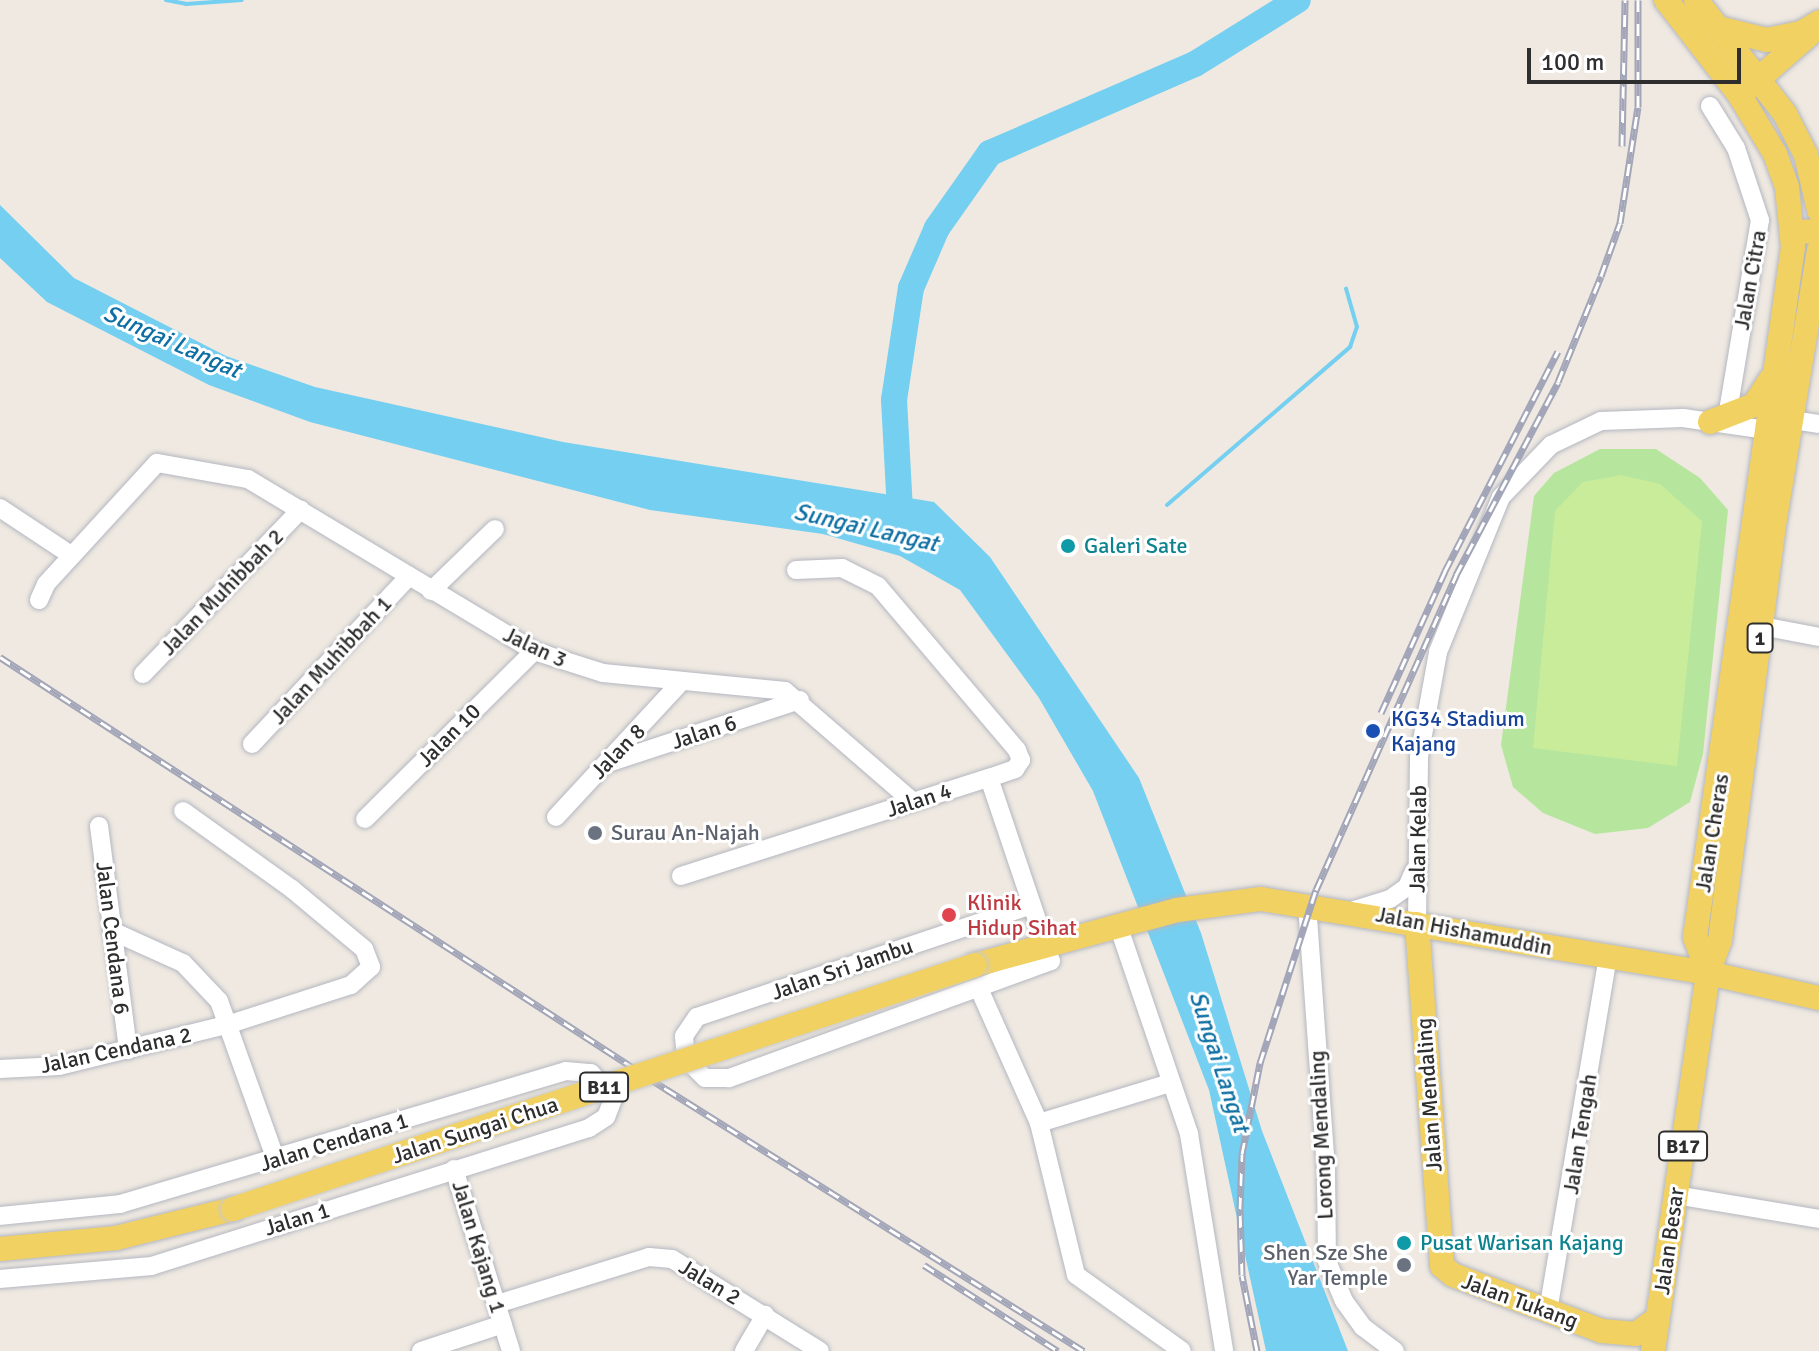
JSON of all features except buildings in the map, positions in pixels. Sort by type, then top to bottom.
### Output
[{"type":"main road","name":"Jalan Cheras","points":[[1666,0],[1749,87],[1785,114],[1812,161],[1819,213]]},
{"type":"main road","name":"Jalan Cheras","points":[[1696,0],[1718,28],[1749,87],[1775,154],[1792,225],[1776,368],[1695,937],[1708,973]]},
{"type":"main road","points":[[1749,87],[1819,23]]},
{"type":"main road","points":[[1718,28],[1767,40],[1801,33],[1819,23]]},
{"type":"main road","points":[[1792,225],[1819,213]]},
{"type":"main road","points":[[1792,225],[1819,231]]},
{"type":"main road","name":"Jalan Cheras","points":[[1708,973],[1720,940],[1762,626],[1819,250]]},
{"type":"main road","points":[[1718,419],[1754,405],[1776,368]]},
{"type":"main road","name":"Jalan Hishamuddin","points":[[1220,901],[1261,899],[1354,910],[1417,924],[1708,973],[1819,998]]},
{"type":"main road","name":"Jalan Sungai Chua","points":[[8,1249],[116,1238],[233,1209],[975,965],[1125,923],[1220,901]]},
{"type":"main road","name":"Jalan Mendaling","points":[[1417,924],[1442,1266]]},
{"type":"main road","points":[[1720,940],[1728,966],[1749,981]]},
{"type":"main road","name":"Jalan Besar","points":[[1658,1318],[1708,973]]},
{"type":"main road","name":"Jalan Tukang","points":[[1442,1266],[1453,1275],[1602,1331]]},
{"type":"main road","points":[[1602,1331],[1636,1334],[1658,1318]]},
{"type":"main road","name":"B17","points":[[1653,1351],[1658,1318]]},
{"type":"main road","points":[[1602,1331],[1617,1351]]},
{"type":"street","name":"Jalan Citra","points":[[1710,106],[1736,148],[1760,220],[1718,419]]},
{"type":"street","name":"Jalan Kelab","points":[[1417,924],[1415,868],[1419,757],[1438,652],[1501,497],[1521,470],[1563,436],[1601,421],[1622,418],[1718,419],[1767,430]]},
{"type":"street","points":[[1793,420],[1819,424]]},
{"type":"street","name":"Jalan 3","points":[[71,555],[157,463],[248,479],[534,651],[603,673],[679,684],[770,687],[800,700],[913,802]]},
{"type":"street","points":[[0,508],[71,555],[39,600]]},
{"type":"street","name":"Jalan Muhibbah 2","points":[[143,674],[301,509]]},
{"type":"street","points":[[431,591],[495,529]]},
{"type":"street","name":"Jalan 4","points":[[681,876],[1015,769],[1021,756],[890,597],[842,568],[796,570]]},
{"type":"street","name":"Jalan Muhibbah 1","points":[[252,744],[409,576]]},
{"type":"street","points":[[1762,626],[1819,637]]},
{"type":"street","name":"Jalan 10","points":[[365,819],[534,651]]},
{"type":"street","name":"Jalan 8","points":[[556,817],[679,684]]},
{"type":"street","name":"Jalan 6","points":[[608,763],[800,700]]},
{"type":"street","points":[[989,778],[1051,961],[980,991],[1039,1123],[1076,1275],[1182,1351]]},
{"type":"street","name":"Jalan Cendana 2","points":[[0,1069],[59,1066],[230,1024],[351,985],[371,967],[364,949],[292,889],[183,811]]},
{"type":"street","name":"Jalan Cendana 6","points":[[99,826],[128,1050]]},
{"type":"street","points":[[1354,910],[1376,906],[1401,892],[1415,868]]},
{"type":"street","name":"Lorong Mendaling","points":[[1307,904],[1326,1167],[1327,1261],[1344,1301],[1390,1348]]},
{"type":"street","name":"Jalan Sri Jambu","points":[[980,991],[719,1079],[695,1072],[686,1059],[684,1036],[697,1017],[1032,905]]},
{"type":"street","points":[[1125,923],[1170,1083],[1189,1134],[1224,1351]]},
{"type":"street","points":[[112,931],[183,963],[219,1001],[230,1024],[276,1160]]},
{"type":"street","name":"Jalan Tengah","points":[[1548,1311],[1578,1157],[1608,957]]},
{"type":"street","name":"Jalan Cendana 1","points":[[0,1216],[120,1204],[276,1160],[566,1071],[591,1073],[613,1099],[606,1117],[589,1128]]},
{"type":"street","points":[[1039,1123],[1170,1083]]},
{"type":"street","name":"Jalan 1","points":[[0,1279],[152,1266],[589,1128]]},
{"type":"street","name":"Jalan Kajang 1","points":[[454,1169],[511,1351]]},
{"type":"street","points":[[1676,1195],[1819,1219]]},
{"type":"street","points":[[8,1249],[20,1278]]},
{"type":"street","name":"Jalan 2","points":[[497,1304],[649,1257],[672,1259],[820,1351]]},
{"type":"street","points":[[744,1351],[765,1315]]},
{"type":"street","points":[[421,1351],[503,1324]]},
{"type":"green space","points":[[1600,449],[1656,449],[1700,478],[1728,510],[1703,754],[1690,802],[1648,828],[1595,834],[1543,813],[1513,787],[1501,745],[1534,496],[1554,473]]},
{"type":"green space","points":[[1621,475],[1660,484],[1702,521],[1677,766],[1533,748],[1555,511],[1583,482]]},
{"type":"water","name":"Sungai Langat","points":[[0,205],[74,278],[226,356],[315,387],[563,442],[934,502],[990,557],[1139,778],[1201,933],[1262,1131],[1348,1351],[1266,1351],[1209,1090],[1093,791],[1039,698],[960,590],[900,556],[823,534],[650,510],[310,422],[209,385],[47,302],[0,258]]},
{"type":"waterway","points":[[166,0],[186,4],[242,0]]},
{"type":"waterway","name":"Sungai Langat","points":[[901,529],[894,400],[911,288],[937,228],[990,153],[1195,64],[1298,0]]},
{"type":"waterway","points":[[1167,505],[1350,347],[1357,327],[1346,289]]},
{"type":"railway","points":[[1622,146],[1625,0]]},
{"type":"railway","points":[[1257,1351],[1242,1275],[1240,1209],[1242,1154],[1260,1063],[1316,890],[1456,575],[1558,382],[1620,223],[1638,107],[1638,0]]},
{"type":"railway","points":[[1381,713],[1445,571],[1558,351]]},
{"type":"railway","points":[[0,657],[666,1089],[1084,1351]]},
{"type":"railway","points":[[924,1265],[1058,1351]]},
{"type":"place","name":"Galeri Sate","points":[[1068,546]]},
{"type":"place","name":"KG34 Stadium Kajang","points":[[1373,731]]},
{"type":"place","name":"Surau An-Najah","points":[[595,833]]},
{"type":"place","name":"Klinik Hidup Sihat","points":[[949,915]]},
{"type":"place","name":"Pusat Warisan Kajang","points":[[1404,1243]]},
{"type":"place","name":"Shen Sze She Yar Temple","points":[[1404,1265]]}]
